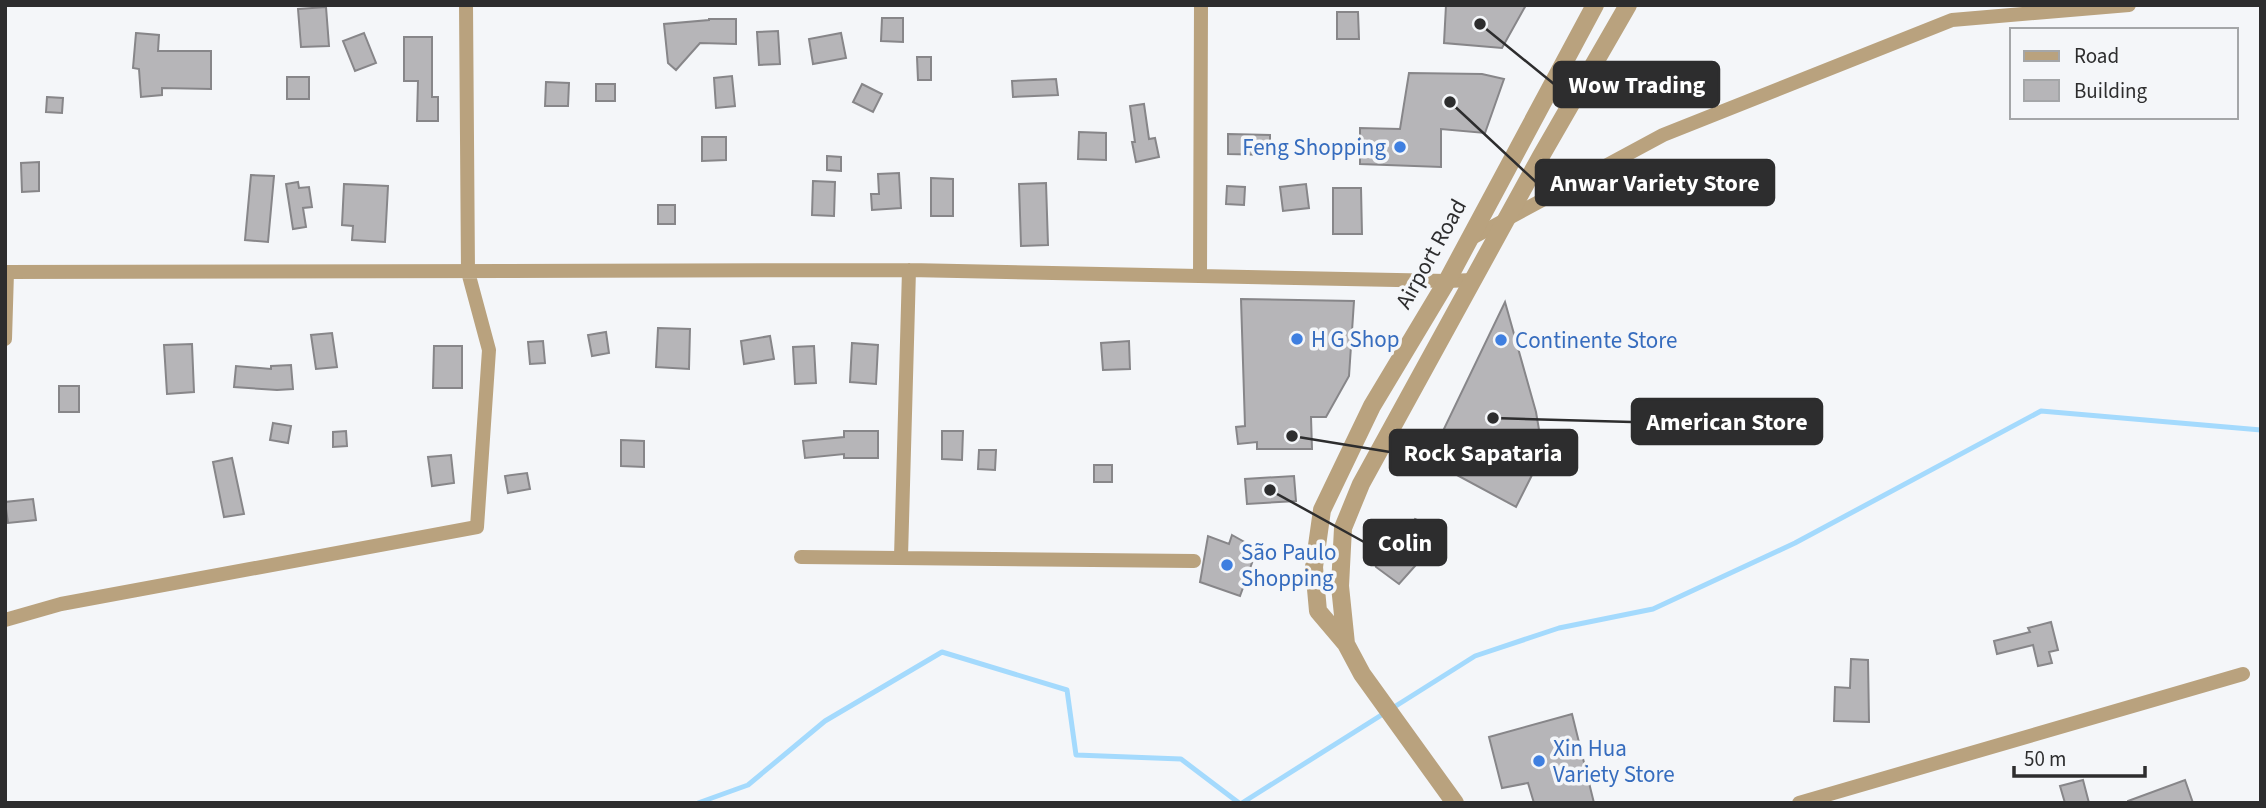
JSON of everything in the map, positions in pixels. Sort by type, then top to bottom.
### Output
[{"type":"street","points":[[5,620],[61,604],[477,527],[489,350],[468,272],[466,5]]},
{"type":"street","points":[[1200,276],[1201,5]]},
{"type":"street","name":"Airport Road","points":[[1455,803],[1362,674],[1346,644],[1318,611],[1314,567],[1322,510],[1371,406],[1447,281],[1595,5]]},
{"type":"street","name":"Airport Road","points":[[1346,644],[1340,586],[1343,528],[1361,484],[1628,5]]},
{"type":"street","points":[[1467,241],[1663,135],[1952,20],[2129,5]]},
{"type":"street","points":[[901,557],[909,270]]},
{"type":"street","points":[[5,339],[6,272],[909,270],[1473,280]]},
{"type":"street","points":[[800,557],[1194,561]]},
{"type":"street","points":[[1799,803],[2243,674]]},
{"type":"building","points":[[1446,5],[1526,5],[1502,48],[1444,43]]},
{"type":"building","points":[[326,7],[329,46],[301,47],[298,9]]},
{"type":"building","points":[[1337,12],[1358,12],[1359,39],[1337,39]]},
{"type":"building","points":[[882,18],[903,18],[903,42],[881,41]]},
{"type":"building","points":[[736,19],[736,44],[700,43],[676,70],[668,63],[664,24]]},
{"type":"building","points":[[778,31],[780,64],[759,65],[757,32]]},
{"type":"building","points":[[136,33],[159,35],[158,51],[211,51],[211,89],[162,88],[162,95],[141,97],[139,69],[133,68]]},
{"type":"building","points":[[364,33],[376,63],[355,71],[343,41]]},
{"type":"building","points":[[841,33],[846,58],[813,64],[809,39]]},
{"type":"building","points":[[404,37],[432,37],[432,97],[438,97],[438,121],[417,121],[418,81],[404,81]]},
{"type":"building","points":[[917,57],[931,57],[931,80],[918,80]]},
{"type":"building","points":[[1409,73],[1482,74],[1504,79],[1485,133],[1441,129],[1441,167],[1360,164],[1360,128],[1400,129]]},
{"type":"building","points":[[732,76],[735,106],[716,108],[714,78]]},
{"type":"building","points":[[287,77],[309,77],[309,99],[287,99]]},
{"type":"building","points":[[1056,79],[1058,95],[1013,97],[1012,81]]},
{"type":"building","points":[[546,82],[569,83],[568,106],[545,106]]},
{"type":"building","points":[[596,84],[615,84],[615,101],[596,101]]},
{"type":"building","points":[[862,84],[882,94],[873,112],[853,102]]},
{"type":"building","points":[[47,97],[63,98],[62,113],[46,112]]},
{"type":"building","points":[[1144,104],[1149,139],[1155,138],[1159,157],[1136,162],[1130,106]]},
{"type":"building","points":[[1079,132],[1106,133],[1106,160],[1078,159]]},
{"type":"building","points":[[1228,134],[1270,135],[1270,155],[1228,154]]},
{"type":"building","points":[[702,137],[726,137],[726,160],[702,161]]},
{"type":"building","points":[[827,156],[841,157],[841,171],[827,170]]},
{"type":"building","points":[[39,162],[39,191],[22,192],[21,163]]},
{"type":"building","points":[[899,173],[901,208],[872,210],[871,194],[879,194],[878,174]]},
{"type":"building","points":[[251,175],[274,176],[268,242],[245,240]]},
{"type":"building","points":[[931,178],[953,179],[953,216],[931,216]]},
{"type":"building","points":[[813,181],[835,182],[834,216],[812,215]]},
{"type":"building","points":[[298,182],[299,188],[309,187],[312,207],[303,208],[306,227],[293,229],[286,184]]},
{"type":"building","points":[[1046,183],[1048,245],[1021,246],[1019,184]]},
{"type":"building","points":[[344,184],[388,186],[385,242],[352,240],[353,226],[342,225]]},
{"type":"building","points":[[1306,184],[1309,208],[1283,211],[1280,187]]},
{"type":"building","points":[[1227,186],[1245,187],[1244,205],[1226,204]]},
{"type":"building","points":[[1333,188],[1361,188],[1362,234],[1333,234]]},
{"type":"building","points":[[658,205],[675,205],[675,224],[658,224]]},
{"type":"building","name":"H G Shop","points":[[1241,299],[1354,301],[1349,376],[1326,417],[1311,417],[1312,449],[1257,449],[1257,442],[1238,444],[1236,427],[1245,426]]},
{"type":"building","points":[[1505,302],[1536,412],[1543,453],[1516,507],[1429,460]]},
{"type":"building","points":[[658,328],[690,329],[689,369],[656,367]]},
{"type":"building","points":[[606,332],[609,353],[592,356],[588,335]]},
{"type":"building","points":[[332,333],[337,367],[316,369],[311,335]]},
{"type":"building","points":[[770,336],[774,359],[744,364],[741,341]]},
{"type":"building","points":[[543,341],[545,363],[530,364],[528,342]]},
{"type":"building","points":[[1129,341],[1130,369],[1103,370],[1101,343]]},
{"type":"building","points":[[852,343],[878,345],[876,384],[850,382]]},
{"type":"building","points":[[192,344],[194,392],[167,394],[164,345]]},
{"type":"building","points":[[434,346],[462,346],[462,388],[433,388]]},
{"type":"building","points":[[814,346],[816,383],[795,384],[793,347]]},
{"type":"building","points":[[291,365],[293,389],[234,387],[236,366],[271,369],[271,366]]},
{"type":"building","points":[[59,386],[79,386],[79,412],[59,412]]},
{"type":"building","points":[[273,423],[291,426],[288,443],[270,440]]},
{"type":"building","points":[[346,431],[347,446],[333,447],[333,432]]},
{"type":"building","points":[[844,431],[878,431],[878,458],[844,458],[844,454],[805,458],[803,441],[844,437]]},
{"type":"building","points":[[942,431],[963,431],[962,460],[942,459]]},
{"type":"building","points":[[621,440],[644,441],[644,467],[621,466]]},
{"type":"building","points":[[979,450],[996,450],[995,470],[978,469]]},
{"type":"building","points":[[451,455],[454,483],[432,486],[428,457]]},
{"type":"building","points":[[232,458],[244,514],[224,517],[213,462]]},
{"type":"building","points":[[1094,465],[1112,465],[1112,482],[1094,482]]},
{"type":"building","points":[[527,473],[530,489],[508,493],[505,476]]},
{"type":"building","points":[[1294,476],[1296,501],[1247,504],[1245,479]]},
{"type":"building","points":[[33,499],[36,520],[8,523],[5,502]]},
{"type":"building","points":[[1415,519],[1428,526],[1419,545],[1424,549],[1413,564],[1415,566],[1399,584],[1376,567],[1372,554],[1378,538],[1390,523],[1406,536]]},
{"type":"building","name":"São Paulo Shopping","points":[[1232,535],[1257,549],[1240,596],[1200,582],[1208,536],[1229,544]]},
{"type":"building","points":[[2051,622],[2058,650],[2049,652],[2052,663],[2038,666],[2033,645],[1997,654],[1994,641],[2030,632],[2028,628]]},
{"type":"building","points":[[1851,659],[1868,660],[1869,722],[1834,721],[1835,687],[1850,688]]},
{"type":"building","name":"Xin Hua Variety Store","points":[[1572,714],[1594,803],[1534,803],[1528,783],[1502,788],[1489,737]]},
{"type":"building","points":[[2083,780],[2089,803],[2065,803],[2060,786]]},
{"type":"building","points":[[2185,780],[2193,803],[2128,803],[2128,801]]},
{"type":"waterway","points":[[1242,803],[1475,656],[1559,628],[1653,609],[1795,543],[2041,411],[2261,430]]},
{"type":"waterway","points":[[698,803],[748,785],[825,721],[942,652],[1067,690],[1076,755],[1181,759],[1239,803]]},
{"type":"place","name":"Wow Trading","points":[[1480,24]]},
{"type":"place","name":"Anwar Variety Store","points":[[1450,102]]},
{"type":"place","name":"Feng Shopping","points":[[1400,147]]},
{"type":"place","name":"H G Shop","points":[[1297,339]]},
{"type":"place","name":"Continente Store","points":[[1501,340]]},
{"type":"place","name":"American Store","points":[[1493,418]]},
{"type":"place","name":"Rock Sapataria","points":[[1292,436]]},
{"type":"place","name":"Colin","points":[[1270,490]]},
{"type":"place","name":"São Paulo Shopping","points":[[1227,565]]},
{"type":"place","name":"Xin Hua Variety Store","points":[[1539,761]]}]
